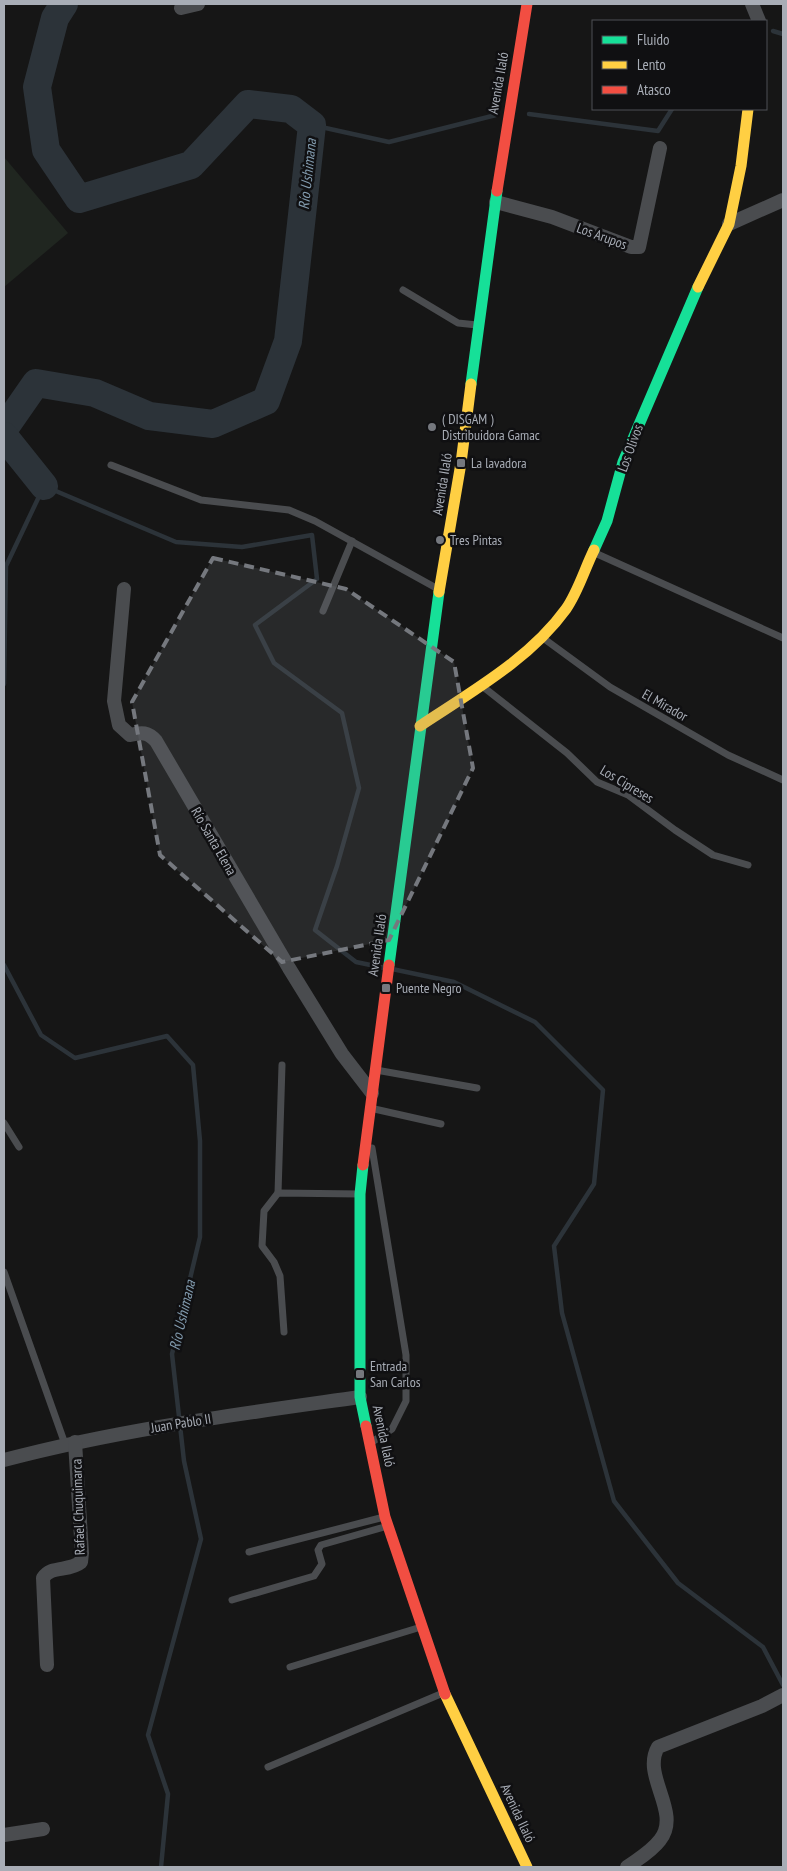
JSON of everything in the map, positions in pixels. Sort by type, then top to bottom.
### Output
[{"type":"main road","name":"Avenida Ilaló","points":[[527,4],[496,202],[461,463],[439,589],[360,1194],[360,1397],[371,1442],[386,1521],[444,1692],[527,1867]]},
{"type":"main road","name":"Los Olivos","points":[[420,726],[482,686],[542,638],[567,607],[607,522],[623,462],[641,417],[713,253],[729,224],[741,166],[748,110]]},
{"type":"street","points":[[181,8],[198,4]]},
{"type":"street","points":[[752,4],[759,20]]},
{"type":"street","name":"Los Arupos","points":[[496,202],[552,217],[631,247],[639,247],[660,148]]},
{"type":"street","points":[[729,224],[783,200]]},
{"type":"street","name":"Río Santa Elena","points":[[124,589],[114,701],[119,724],[130,735],[140,732],[150,734],[156,741],[289,968],[342,1054],[372,1092]]},
{"type":"street","name":"Juan Pablo II","points":[[4,1460],[70,1443],[192,1420],[360,1397]]},
{"type":"street","name":"Rafael Chuquimarca","points":[[47,1665],[43,1578],[50,1570],[76,1566],[81,1562],[82,1553],[70,1443]]},
{"type":"street","points":[[627,1867],[650,1850],[660,1840],[666,1830],[667,1818],[654,1767],[654,1754],[658,1747],[762,1706],[783,1695]]},
{"type":"street","points":[[4,1835],[43,1829]]},
{"type":"lane","points":[[403,290],[458,324],[480,325]]},
{"type":"lane","points":[[111,465],[201,500],[289,510],[352,541],[439,589]]},
{"type":"lane","points":[[323,611],[352,541]]},
{"type":"lane","points":[[593,552],[783,638]]},
{"type":"lane","name":"El Mirador","points":[[542,638],[610,687],[728,755],[783,780]]},
{"type":"lane","name":"Los Cipreses","points":[[482,686],[566,754],[597,782],[628,795],[713,855],[748,865]]},
{"type":"lane","points":[[282,1065],[278,1193],[264,1211],[262,1246],[274,1262],[280,1276],[284,1332]]},
{"type":"lane","points":[[375,1070],[477,1088]]},
{"type":"lane","points":[[370,1108],[441,1124]]},
{"type":"lane","points":[[4,1123],[19,1147]]},
{"type":"lane","points":[[368,1123],[406,1355],[406,1401],[392,1429],[381,1439],[371,1442]]},
{"type":"lane","points":[[278,1193],[360,1194]]},
{"type":"lane","points":[[4,1272],[70,1443]]},
{"type":"lane","points":[[249,1552],[386,1521]]},
{"type":"lane","points":[[232,1600],[314,1576],[322,1564],[318,1550],[321,1545],[386,1521]]},
{"type":"lane","points":[[290,1667],[422,1627]]},
{"type":"lane","points":[[268,1767],[444,1692]]},
{"type":"highlighted area","points":[[213,558],[346,589],[454,662],[473,768],[389,940],[282,962],[160,855],[132,702]]},
{"type":"shaded area","points":[[4,157],[68,233],[4,287]]},
{"type":"waterway","name":"Río Ushimana","points":[[4,429],[36,383],[95,393],[149,416],[213,424],[266,401],[288,341],[312,125],[291,109],[248,104],[191,165],[79,199],[46,150],[37,87],[55,18],[64,4]]},
{"type":"waterway","points":[[773,31],[783,34]]},
{"type":"waterway","points":[[529,114],[658,131],[671,110]]},
{"type":"waterway","points":[[312,125],[389,142],[496,115]]},
{"type":"waterway","name":"Río Ushimana","points":[[4,436],[44,486]]},
{"type":"waterway","points":[[4,684],[6,566],[44,486],[176,542],[242,547],[312,535],[317,579],[255,625],[274,663],[342,713],[359,788],[337,866],[315,930],[356,962],[385,968]]},
{"type":"waterway","name":"Río Ushimana","points":[[4,965],[41,1035],[75,1058],[167,1036],[193,1065],[200,1141],[200,1237],[172,1354],[184,1461],[201,1539],[148,1735],[168,1794],[161,1867]]},
{"type":"waterway","points":[[392,969],[454,982],[535,1022],[603,1090],[594,1184],[554,1246],[562,1313],[614,1501],[678,1583],[763,1647],[783,1685]]},
{"type":"traffic: fast","points":[[471,384],[497,191]]},
{"type":"traffic: fast","points":[[594,550],[607,521],[623,462],[698,287]]},
{"type":"traffic: fast","points":[[389,965],[439,592]]},
{"type":"traffic: fast","points":[[363,1165],[360,1194],[360,1397],[366,1426]]},
{"type":"traffic: slow","points":[[698,287],[729,224],[741,166],[748,110]]},
{"type":"traffic: slow","points":[[439,592],[461,463],[471,384]]},
{"type":"traffic: slow","points":[[420,726],[499,674],[535,644],[566,609],[578,588],[594,550]]},
{"type":"traffic: slow","points":[[445,1694],[527,1867]]},
{"type":"traffic: jam","points":[[497,191],[527,4]]},
{"type":"traffic: jam","points":[[363,1165],[389,965]]},
{"type":"traffic: jam","points":[[366,1426],[385,1517],[445,1694]]},
{"type":"place","name":"( DISGAM ) Distribuidora Gamac","points":[[432,427]]},
{"type":"place","name":"La lavadora","points":[[461,463]]},
{"type":"place","name":"Tres Pintas","points":[[440,540]]},
{"type":"place","name":"Puente Negro","points":[[386,988]]},
{"type":"place","name":"Entrada San Carlos","points":[[360,1374]]}]
